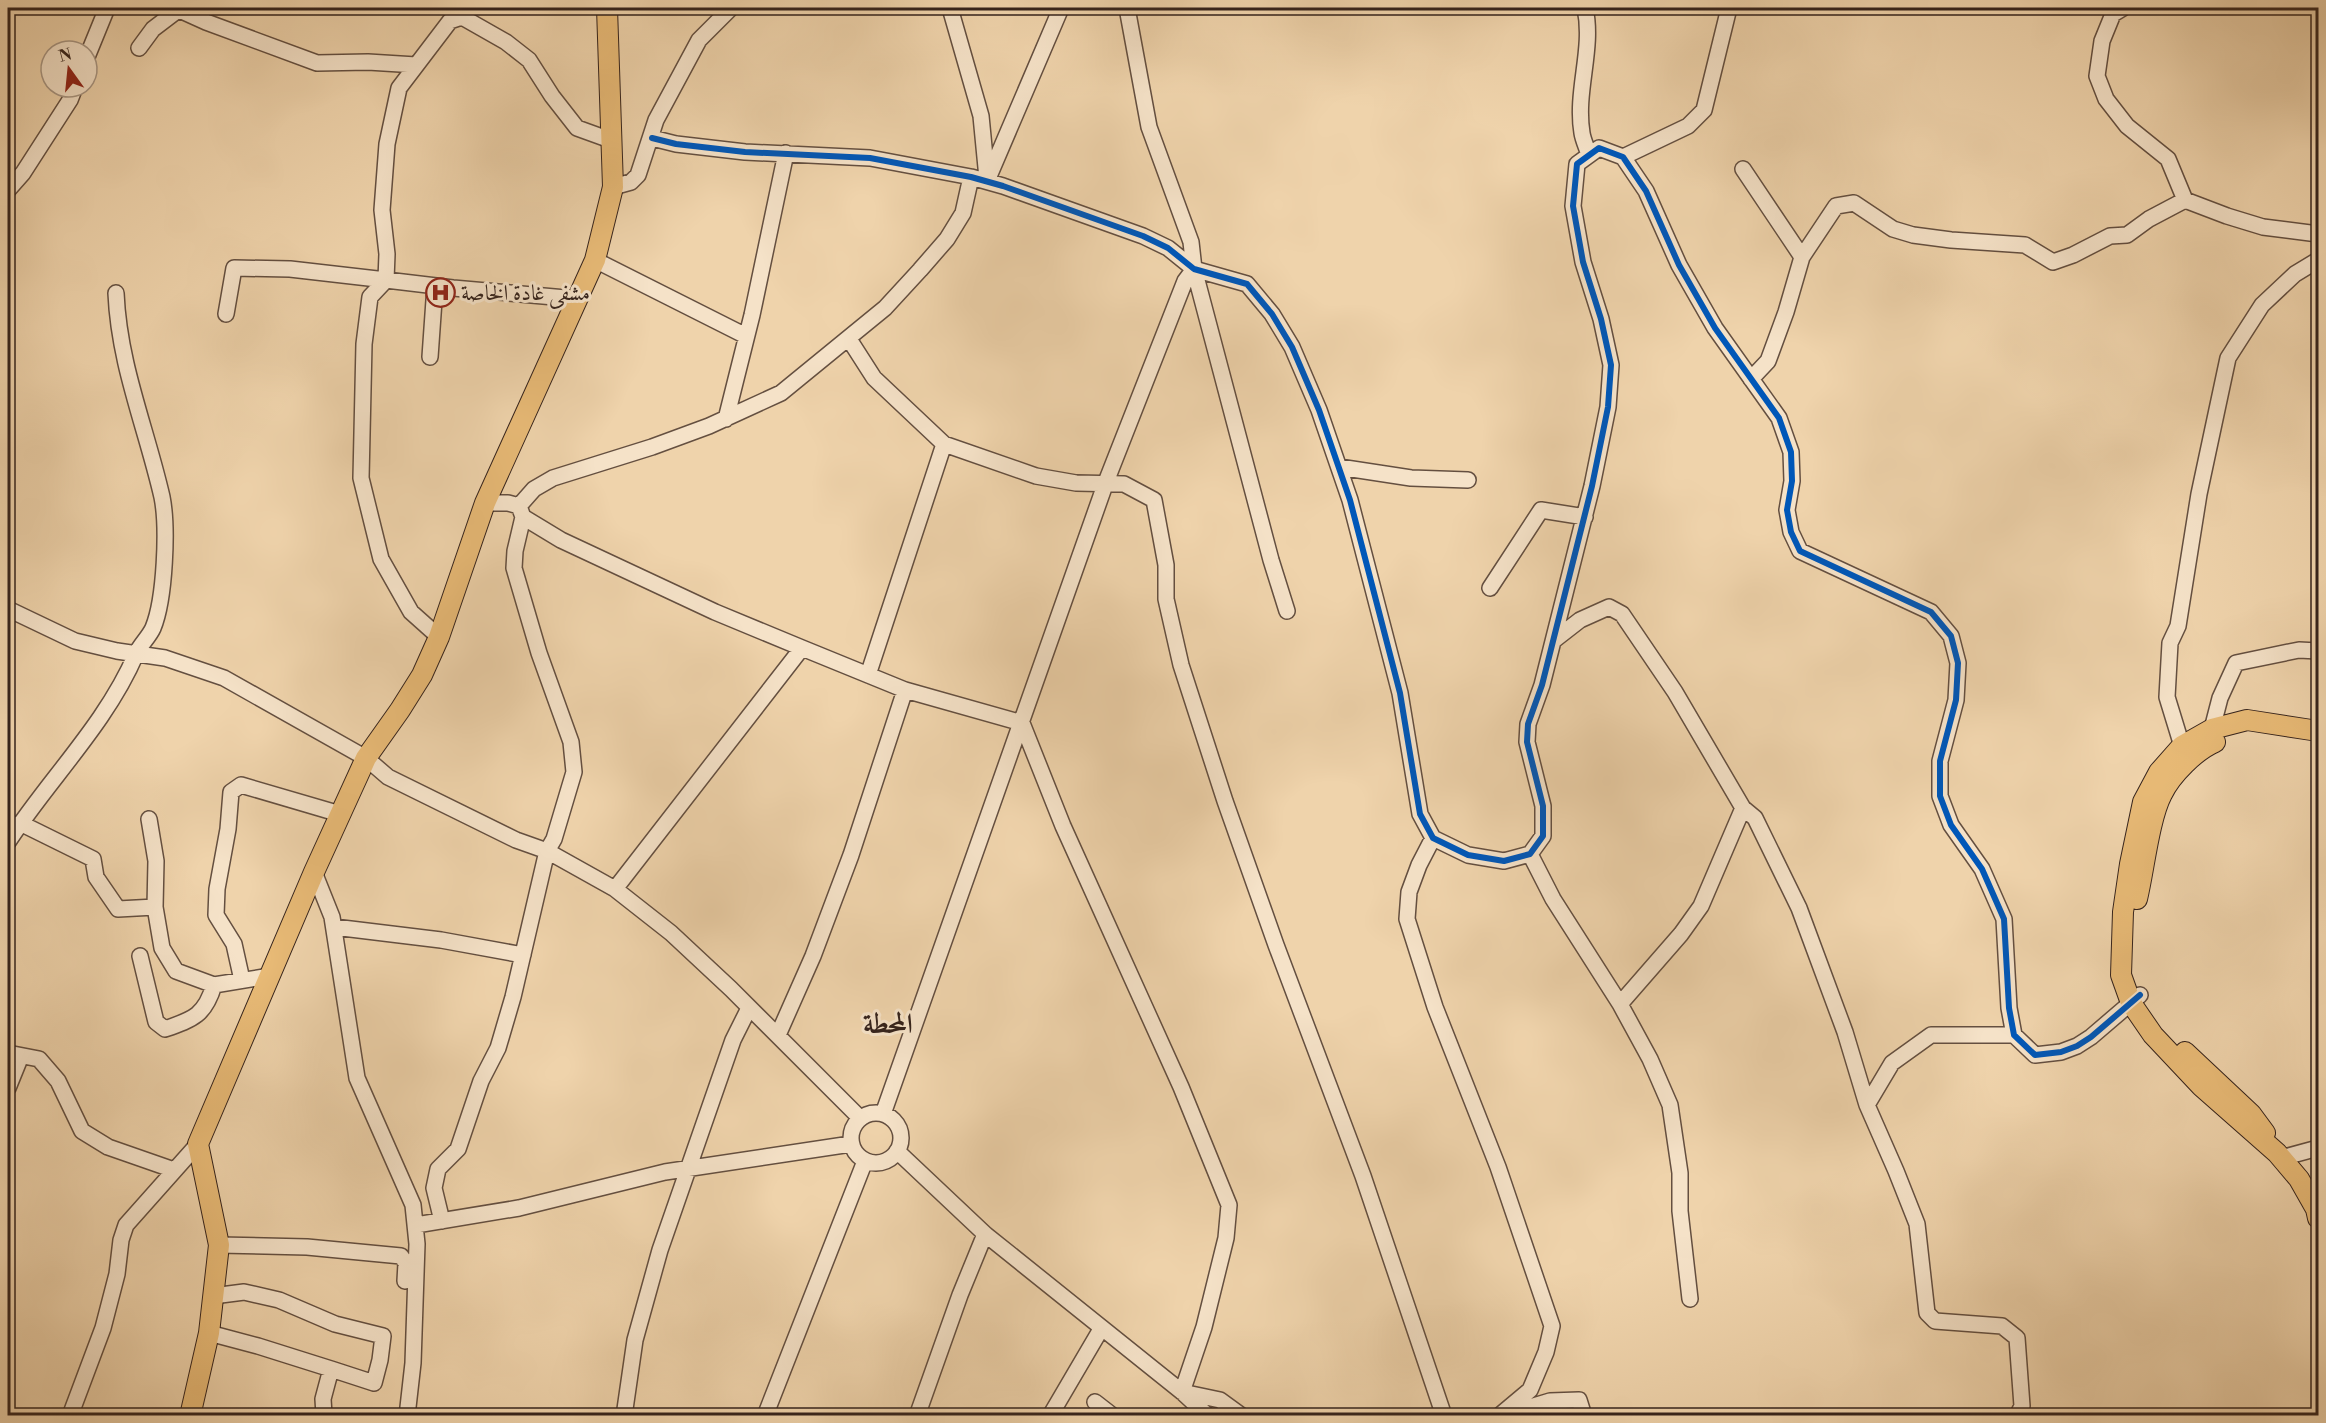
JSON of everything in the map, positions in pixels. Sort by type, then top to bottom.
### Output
[{"type":"main road","points":[[190,1416],[209,1333],[219,1245],[198,1144],[314,872],[366,758],[422,675],[439,637],[485,503],[595,260],[613,187],[607,8]]},
{"type":"main road","points":[[2319,731],[2247,720],[2212,729],[2182,746],[2159,772],[2143,802],[2130,864],[2123,912],[2121,975],[2153,1035],[2200,1086],[2279,1156],[2299,1179],[2319,1218]]},
{"type":"main road","points":[[2135,999],[2131,957],[2136,901],[2155,814],[2162,793],[2189,760],[2206,746],[2251,728],[2278,724]]},
{"type":"street","points":[[94,39],[107,8]]},
{"type":"street","points":[[613,187],[631,182],[638,175],[656,120],[699,40],[731,8]]},
{"type":"street","points":[[950,8],[981,116],[987,181]]},
{"type":"street","points":[[987,181],[1061,8]]},
{"type":"street","points":[[1127,8],[1149,127],[1191,242],[1194,270],[1271,560],[1287,611]]},
{"type":"street","points":[[1584,8],[1589,26],[1582,133],[1589,155]]},
{"type":"street","points":[[1623,157],[1688,126],[1704,110],[1729,8]]},
{"type":"street","points":[[139,48],[153,29],[177,9],[317,63],[368,62],[416,65]]},
{"type":"street","points":[[2116,10],[2102,41],[2097,75],[2106,99],[2127,126],[2168,159],[2185,200],[2263,227],[2319,234]]},
{"type":"street","points":[[439,637],[411,612],[381,559],[361,478],[364,344],[370,297],[386,280],[387,254],[382,210],[387,144],[399,88],[450,21],[462,17],[506,42],[529,60],[552,96],[577,128],[613,141]]},
{"type":"street","points":[[8,190],[23,174],[70,99]]},
{"type":"street","points":[[652,138],[676,144],[745,152],[870,158],[971,177],[1143,237],[1168,248],[1194,270],[1247,284],[1272,314],[1292,347],[1319,410],[1350,500],[1400,693],[1420,814],[1433,838],[1468,855],[1504,861],[1530,854],[1543,836],[1543,806],[1527,742],[1528,724],[1542,685],[1585,517],[1608,407],[1611,365],[1601,319],[1583,262],[1573,206],[1576,164],[1599,148],[1623,157],[1646,191],[1679,265],[1715,328],[1779,418],[1791,452],[1792,481],[1787,510],[1791,532],[1800,551],[1931,612],[1951,636],[1958,672],[1956,700],[1940,761],[1940,796],[1951,825],[1982,869],[2004,919],[2009,1008],[2014,1035],[2035,1055],[2061,1052],[2091,1037],[2135,999]]},
{"type":"street","points":[[726,419],[786,153]]},
{"type":"street","points":[[1743,169],[1802,257]]},
{"type":"street","points":[[442,1221],[434,1188],[438,1169],[458,1149],[481,1081],[498,1048],[523,955],[547,851],[554,839],[574,772],[571,742],[539,653],[514,568],[521,511],[534,489],[553,478],[652,447],[726,419],[781,393],[885,308],[947,239],[963,213],[971,177]]},
{"type":"street","points":[[1751,379],[1768,361],[1786,312],[1802,257],[1836,206],[1854,203],[1893,228],[1913,235],[2025,245],[2053,262],[2073,255],[2110,236],[2127,235],[2149,219],[2185,200]]},
{"type":"street","points":[[595,260],[746,336]]},
{"type":"street","points":[[2182,746],[2167,697],[2170,643],[2178,626],[2199,494],[2228,358],[2262,305],[2295,274],[2319,260]]},
{"type":"street","points":[[226,314],[234,268],[290,269],[435,286],[577,299]]},
{"type":"street","points":[[883,1114],[1106,482],[1185,281],[1194,270]]},
{"type":"street","points":[[430,357],[435,286]]},
{"type":"street","points":[[8,842],[90,732],[134,662],[136,654],[153,628],[162,589],[165,553],[162,499],[124,362],[117,319],[116,293]]},
{"type":"street","points":[[849,339],[874,378],[919,423],[944,444],[1036,476],[1076,483],[1124,484],[1154,501],[1166,564],[1166,599],[1181,665],[1232,823],[1363,1176],[1444,1416]]},
{"type":"street","points":[[868,675],[944,444]]},
{"type":"street","points":[[1339,467],[1411,478],[1468,480]]},
{"type":"street","points":[[485,503],[508,503],[561,540],[715,612],[802,648],[905,690],[1022,723]]},
{"type":"street","points":[[1490,588],[1541,510],[1585,517]]},
{"type":"street","points":[[1553,641],[1580,620],[1609,607],[1622,614],[1675,692],[1743,808],[1755,818],[1798,908],[1845,1032],[1867,1105],[1917,1224],[1927,1313],[1935,1321],[2002,1326],[2017,1338],[2022,1406],[2017,1416]]},
{"type":"street","points":[[8,609],[75,641],[165,658],[224,678],[366,758],[388,777],[445,807],[516,840],[547,851],[615,889],[671,933],[778,1035],[860,1118]]},
{"type":"street","points":[[615,889],[802,648]]},
{"type":"street","points":[[2212,729],[2220,698],[2236,663],[2300,650],[2319,651]]},
{"type":"street","points":[[778,1035],[813,956],[851,855],[905,690]]},
{"type":"street","points":[[1022,723],[1063,826],[1181,1087],[1229,1205],[1226,1238],[1207,1316],[1182,1392]]},
{"type":"street","points":[[242,980],[234,944],[216,915],[217,889],[228,830],[231,792],[242,785],[340,814]]},
{"type":"street","points":[[1620,1004],[1682,934],[1701,906],[1743,808]]},
{"type":"street","points":[[149,819],[156,861],[155,907],[162,948],[176,971],[214,985],[270,976]]},
{"type":"street","points":[[20,823],[93,859],[96,877],[118,909],[155,907]]},
{"type":"street","points":[[1433,838],[1419,865],[1409,892],[1407,919],[1435,1006],[1498,1167],[1552,1326],[1546,1352],[1530,1390],[1500,1416]]},
{"type":"street","points":[[1530,854],[1553,899],[1620,1004],[1650,1059],[1670,1105],[1680,1173],[1680,1211],[1690,1299]]},
{"type":"street","points":[[314,872],[333,917],[357,1078],[412,1205],[416,1225],[413,1363],[407,1416]]},
{"type":"street","points":[[334,927],[441,940],[523,955]]},
{"type":"street","points":[[140,956],[156,1022],[165,1029],[198,1015],[209,1003],[214,985]]},
{"type":"street","points":[[624,1416],[636,1340],[660,1250],[733,1040],[750,1008]]},
{"type":"street","points":[[1867,1105],[1892,1062],[1931,1035],[2014,1035]]},
{"type":"street","points":[[8,1088],[14,1055],[39,1059],[58,1081],[82,1131],[108,1147],[174,1170]]},
{"type":"street","points":[[875,1112],[883,1114],[897,1125],[901,1134],[901,1143],[897,1151],[883,1162],[865,1161],[856,1154],[851,1144],[850,1134],[860,1118],[875,1112]]},
{"type":"street","points":[[70,1416],[103,1328],[126,1226],[198,1144]]},
{"type":"street","points":[[416,1225],[519,1208],[665,1172],[851,1144]]},
{"type":"street","points":[[2279,1156],[2319,1148]]},
{"type":"street","points":[[897,1151],[985,1234],[1182,1392],[1208,1416]]},
{"type":"street","points":[[765,1416],[865,1161]]},
{"type":"street","points":[[917,1416],[960,1295],[985,1234]]},
{"type":"street","points":[[219,1245],[307,1247],[402,1256],[406,1263],[405,1287],[416,1288]]},
{"type":"street","points":[[209,1333],[374,1383],[383,1336],[335,1324],[279,1300],[244,1292],[213,1296]]},
{"type":"street","points":[[1050,1416],[1101,1329]]},
{"type":"street","points":[[326,1416],[323,1399],[331,1369]]},
{"type":"street","points":[[1182,1392],[1220,1400],[1242,1416]]},
{"type":"street","points":[[1500,1416],[1550,1401],[1578,1400],[1584,1416]]},
{"type":"street","points":[[1095,1402],[1113,1416]]},
{"type":"cycle path","points":[[652,138],[676,144],[745,152],[870,158],[971,177],[1003,186],[1143,236],[1168,248],[1194,269],[1247,284],[1272,314],[1292,347],[1319,410],[1350,500],[1400,693],[1420,814],[1433,838],[1468,855],[1504,861],[1530,854],[1543,836],[1543,806],[1527,742],[1528,724],[1542,685],[1592,486],[1608,407],[1611,365],[1601,319],[1583,262],[1573,206],[1577,164],[1599,148],[1623,157],[1646,191],[1679,265],[1715,328],[1779,418],[1791,452],[1792,481],[1787,510],[1791,532],[1800,551],[1931,612],[1951,636],[1958,663],[1956,700],[1940,761],[1940,796],[1951,825],[1982,869],[2004,919],[2009,1008],[2014,1035],[2035,1055],[2061,1052],[2091,1037],[2140,995]]},
{"type":"place","name":"مشفى غادة الخاصة","points":[[440,293]]},
{"type":"district","name":"المحطة","points":[[888,1024]]}]
